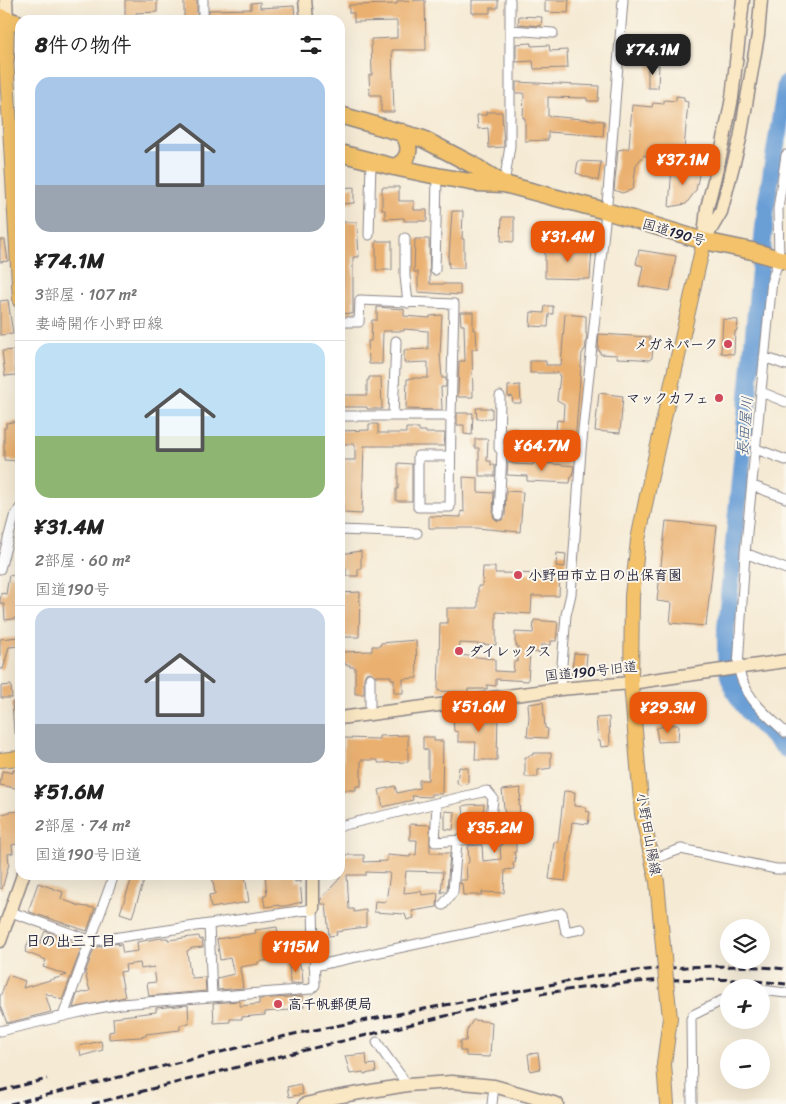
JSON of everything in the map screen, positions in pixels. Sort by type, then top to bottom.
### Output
[{"type":"highway","points":[[0,37],[9,58]]},
{"type":"highway","name":"国道190号","points":[[345,115],[423,140],[456,156],[504,184]]},
{"type":"highway","points":[[394,167],[403,162],[408,154],[409,144],[402,132]]},
{"type":"highway","name":"国道190号","points":[[345,154],[371,162],[437,176],[476,183],[504,184],[606,211],[704,241],[779,259]]},
{"type":"main road","points":[[9,20],[15,191]]},
{"type":"main road","name":"小野田山陽線","points":[[667,1104],[664,1064],[670,1018],[658,882],[642,814],[631,682],[632,596],[638,540],[704,241]]},
{"type":"main road","points":[[0,760],[15,758]]},
{"type":"street","points":[[6,0],[9,20]]},
{"type":"street","points":[[203,0],[203,15]]},
{"type":"street","points":[[305,0],[306,15]]},
{"type":"street","points":[[504,184],[510,146],[510,0]]},
{"type":"street","points":[[560,689],[566,615],[571,594],[581,450],[606,211],[623,0]]},
{"type":"street","points":[[704,241],[707,208],[732,98],[743,0]]},
{"type":"street","points":[[704,241],[720,212],[740,139],[758,35],[761,0]]},
{"type":"street","points":[[510,30],[553,33]]},
{"type":"street","points":[[786,155],[778,209],[779,259],[772,280],[745,552],[736,668],[748,694],[786,733]]},
{"type":"street","points":[[369,235],[371,162]]},
{"type":"street","points":[[436,270],[437,176]]},
{"type":"street","points":[[405,238],[404,276],[408,303]]},
{"type":"street","points":[[436,240],[446,240]]},
{"type":"street","points":[[345,322],[360,322],[360,300],[454,304],[450,416],[450,456],[450,507],[418,507],[418,456],[450,456]]},
{"type":"street","points":[[394,416],[396,341]]},
{"type":"street","points":[[764,357],[786,366]]},
{"type":"street","points":[[761,392],[786,402]]},
{"type":"street","points":[[500,396],[499,448],[502,451],[500,515]]},
{"type":"street","points":[[345,416],[450,416]]},
{"type":"street","points":[[499,448],[581,450]]},
{"type":"street","points":[[756,449],[786,460]]},
{"type":"street","points":[[753,486],[786,498]]},
{"type":"street","points":[[0,569],[15,516]]},
{"type":"street","points":[[345,530],[418,533]]},
{"type":"street","points":[[745,552],[786,569]]},
{"type":"street","name":"国道190号旧道","points":[[345,717],[786,661]]},
{"type":"street","points":[[370,678],[370,714]]},
{"type":"street","points":[[345,825],[487,792],[493,798],[489,838],[436,842],[436,804]]},
{"type":"street","points":[[444,905],[453,892],[457,841]]},
{"type":"street","points":[[653,859],[680,849],[776,869],[786,868]]},
{"type":"street","points":[[0,941],[21,880]]},
{"type":"street","points":[[63,1016],[92,941],[112,880]]},
{"type":"street","points":[[0,1031],[121,1004],[311,989],[314,985],[313,880]]},
{"type":"street","points":[[10,912],[92,941],[313,909]]},
{"type":"street","points":[[314,966],[562,913],[566,932],[581,929]]},
{"type":"street","points":[[209,924],[212,998]]},
{"type":"street","points":[[770,991],[786,993]]},
{"type":"street","points":[[692,1104],[691,1019],[693,1015],[720,1002]]},
{"type":"street","points":[[377,1042],[386,1057],[397,1068],[407,1086]]},
{"type":"street","points":[[305,1104],[336,1097],[407,1086],[452,1082],[494,1086],[557,1104]]},
{"type":"street","points":[[492,1104],[494,1086]]},
{"type":"building","points":[[125,0],[157,0],[157,12],[125,15]]},
{"type":"building","points":[[184,0],[197,0],[197,15],[184,15]]},
{"type":"building","points":[[425,0],[426,50],[392,50],[394,112],[381,112],[381,95],[370,95],[369,75],[372,75],[371,39],[397,38],[397,21],[354,22],[354,13],[349,13],[349,5],[397,4],[397,1]]},
{"type":"building","points":[[472,0],[498,0],[498,8],[490,8],[490,13],[472,13]]},
{"type":"building","points":[[545,0],[569,0],[568,13],[545,12]]},
{"type":"building","points":[[260,2],[260,8],[294,6],[295,15],[209,15],[209,10],[251,9],[251,3]]},
{"type":"building","points":[[519,16],[542,17],[541,26],[518,24]]},
{"type":"building","points":[[531,43],[531,46],[549,45],[550,51],[567,50],[568,68],[534,69],[533,61],[516,62],[516,44]]},
{"type":"building","points":[[648,64],[659,65],[658,88],[648,88]]},
{"type":"building","points":[[516,82],[599,86],[598,101],[587,101],[587,98],[548,97],[548,116],[604,121],[603,136],[548,132],[548,140],[525,141],[525,118],[523,118],[524,93],[516,93]]},
{"type":"building","points":[[676,96],[684,97],[684,101],[688,102],[684,150],[680,150],[673,156],[661,159],[649,158],[644,155],[636,165],[633,188],[622,193],[614,190],[618,150],[629,148],[632,105],[652,107],[653,103],[664,104],[664,100],[676,101]]},
{"type":"building","points":[[486,112],[502,112],[504,147],[489,148],[488,128],[478,129],[477,115],[486,115]]},
{"type":"building","points":[[578,161],[601,162],[598,181],[576,173]]},
{"type":"building","points":[[672,167],[700,170],[696,190],[686,204],[669,207]]},
{"type":"building","points":[[354,187],[354,203],[345,204],[345,188]]},
{"type":"building","points":[[382,187],[399,187],[399,201],[414,201],[414,210],[427,210],[427,221],[404,221],[404,218],[385,219],[385,210],[382,210]]},
{"type":"building","points":[[452,211],[463,211],[464,268],[449,268],[448,256]]},
{"type":"building","points":[[502,217],[514,217],[514,242],[501,241]]},
{"type":"building","points":[[345,222],[357,222],[359,257],[353,257],[353,314],[345,313]]},
{"type":"building","points":[[415,239],[429,239],[430,284],[460,284],[460,295],[418,292],[418,272],[414,272]]},
{"type":"building","points":[[0,240],[5,240],[8,261],[0,262]]},
{"type":"building","points":[[376,241],[392,241],[392,270],[376,270]]},
{"type":"building","points":[[545,248],[592,248],[590,279],[545,278]]},
{"type":"building","points":[[639,250],[676,256],[670,291],[639,286],[643,266],[636,264]]},
{"type":"building","points":[[8,300],[13,334],[0,335],[0,301]]},
{"type":"building","points":[[545,306],[553,306],[553,314],[549,314],[548,327],[530,326],[531,312],[544,313]]},
{"type":"building","points":[[377,307],[404,309],[404,316],[430,318],[430,316],[442,315],[440,354],[442,378],[446,378],[446,387],[441,387],[442,410],[406,409],[407,379],[428,378],[428,362],[404,363],[404,350],[428,349],[428,331],[404,329],[404,331],[383,331],[382,364],[369,364],[368,341],[371,341],[372,320],[377,320]]},
{"type":"building","points":[[460,312],[473,312],[473,330],[476,330],[477,349],[472,349],[473,397],[458,397],[459,361],[465,361],[464,325],[461,325]]},
{"type":"building","points":[[565,314],[586,316],[587,334],[585,350],[582,354],[575,442],[555,439],[557,420],[563,421],[564,404],[557,400],[559,373],[530,373],[530,361],[546,361],[546,365],[561,365]]},
{"type":"building","points":[[723,319],[738,320],[737,331],[735,331],[734,354],[721,353]]},
{"type":"building","points":[[599,334],[650,337],[650,346],[653,346],[652,358],[649,360],[617,358],[617,355],[600,354],[600,351],[598,351]]},
{"type":"building","points":[[14,350],[15,375],[5,376],[2,351]]},
{"type":"building","points":[[369,377],[381,377],[382,409],[345,407],[345,395],[367,395],[367,380],[369,380]]},
{"type":"building","points":[[520,385],[521,403],[513,403],[512,396],[508,397],[508,386]]},
{"type":"building","points":[[599,393],[623,396],[620,433],[595,431]]},
{"type":"building","points":[[476,408],[492,408],[492,418],[477,419]]},
{"type":"building","points":[[457,413],[473,413],[472,435],[464,434],[464,425],[457,425]]},
{"type":"building","points":[[15,422],[15,461],[4,460],[4,428],[6,428],[6,423]]},
{"type":"building","points":[[369,424],[378,424],[378,433],[406,433],[406,428],[419,428],[419,431],[426,431],[426,433],[445,433],[444,446],[364,446],[362,514],[345,513],[345,460],[355,460],[355,444],[345,444],[345,431],[369,430]]},
{"type":"building","points":[[506,429],[518,429],[518,439],[505,439]]},
{"type":"building","points":[[475,439],[488,439],[487,461],[491,461],[491,465],[495,465],[495,476],[479,476],[479,448],[475,448]]},
{"type":"building","points":[[508,462],[514,464],[533,465],[533,462],[574,466],[570,483],[527,481],[527,476],[507,475]]},
{"type":"building","points":[[398,463],[412,464],[412,501],[396,501]]},
{"type":"building","points":[[463,477],[478,478],[478,492],[493,493],[494,490],[493,515],[498,521],[502,520],[505,516],[506,491],[523,492],[520,532],[477,528],[429,528],[429,516],[461,517],[461,511],[464,512]]},
{"type":"building","points":[[666,521],[717,526],[706,626],[670,623],[672,603],[657,601]]},
{"type":"building","points":[[361,551],[361,569],[358,569],[358,576],[346,576],[345,553]]},
{"type":"building","points":[[557,553],[566,554],[565,567],[556,566]]},
{"type":"building","points":[[483,567],[495,567],[495,573],[560,574],[559,596],[532,596],[531,614],[496,612],[496,645],[460,643],[459,655],[495,659],[495,671],[513,672],[514,662],[518,661],[518,646],[516,646],[515,642],[515,632],[533,633],[534,620],[558,622],[556,641],[551,641],[551,645],[541,645],[541,653],[530,652],[528,681],[496,679],[496,686],[487,685],[487,689],[468,689],[468,692],[438,691],[440,623],[447,623],[447,608],[478,608],[478,586],[482,586]]},
{"type":"building","points":[[9,575],[15,576],[15,619],[5,620],[4,604],[0,603],[1,593],[6,594]]},
{"type":"building","points":[[360,592],[359,637],[345,637],[345,593]]},
{"type":"building","points":[[15,637],[15,646],[9,647],[3,669],[0,669],[0,639]]},
{"type":"building","points":[[416,640],[417,678],[403,679],[403,693],[394,693],[394,679],[391,679],[391,676],[376,676],[370,672],[366,673],[364,678],[364,694],[355,694],[355,667],[345,665],[345,652],[372,651],[372,646],[380,646],[381,643]]},
{"type":"building","points":[[574,653],[587,654],[585,677],[571,676]]},
{"type":"building","points":[[11,685],[12,698],[1,698],[1,686]]},
{"type":"building","points":[[686,698],[697,699],[695,710],[684,708]]},
{"type":"building","points":[[12,702],[15,702],[15,733],[14,733]]},
{"type":"building","points":[[543,702],[545,728],[548,729],[547,738],[527,737],[528,704]]},
{"type":"building","points":[[498,712],[497,760],[475,760],[476,742],[458,742],[458,732],[454,731],[453,717],[456,717],[456,713]]},
{"type":"building","points":[[609,717],[610,746],[601,747],[600,741],[598,741],[596,718]]},
{"type":"building","points":[[679,725],[678,741],[658,742],[656,728]]},
{"type":"building","points":[[408,735],[408,762],[378,763],[378,760],[361,760],[361,786],[356,786],[356,790],[345,790],[345,738],[379,739],[379,736]]},
{"type":"building","points":[[423,737],[434,737],[434,741],[443,741],[442,794],[431,794],[431,797],[412,796],[413,800],[383,807],[379,790],[395,786],[397,793],[419,788],[419,780],[428,780],[428,750],[423,749]]},
{"type":"building","points":[[533,753],[551,753],[551,768],[538,770],[538,777],[525,777],[525,757],[533,755]]},
{"type":"building","points":[[459,767],[468,768],[468,784],[459,785],[457,782]]},
{"type":"building","points":[[13,770],[15,770],[15,788],[0,785],[2,771],[13,773]]},
{"type":"building","points":[[521,788],[519,801],[520,817],[516,836],[516,852],[514,852],[516,862],[513,863],[514,869],[505,870],[504,893],[482,892],[482,895],[463,895],[460,880],[467,880],[468,846],[482,845],[483,861],[501,859],[500,846],[502,845],[503,825],[506,825],[502,790]]},
{"type":"building","points":[[564,791],[575,792],[574,806],[586,807],[586,811],[590,812],[588,824],[572,822],[565,881],[549,879],[554,842],[558,842]]},
{"type":"building","points":[[484,804],[482,832],[465,834],[463,806]]},
{"type":"building","points":[[15,811],[15,844],[12,845],[13,853],[8,854],[9,864],[2,889],[0,888],[0,815]]},
{"type":"building","points":[[445,811],[455,812],[453,830],[445,829]]},
{"type":"building","points":[[410,824],[430,825],[430,853],[450,853],[447,890],[441,893],[443,872],[406,871],[404,893],[421,891],[422,895],[438,893],[437,907],[412,911],[414,918],[407,920],[405,914],[374,912],[375,901],[386,902],[390,873],[366,872],[366,875],[347,875],[349,909],[354,909],[354,912],[366,910],[366,927],[343,930],[336,932],[337,935],[329,936],[326,904],[321,904],[321,899],[338,880],[345,880],[345,855],[364,855],[364,862],[387,861],[387,855],[410,857],[410,855],[416,855],[417,840],[410,840]]},
{"type":"building","points":[[131,880],[144,880],[132,917],[120,913]]},
{"type":"building","points":[[213,880],[246,880],[249,902],[211,908],[209,895],[215,894]]},
{"type":"building","points":[[266,880],[300,881],[302,902],[285,906],[265,907],[263,895],[267,895]]},
{"type":"building","points":[[38,883],[63,892],[61,899],[80,906],[95,908],[87,931],[30,912],[29,909]]},
{"type":"building","points":[[277,927],[281,958],[240,967],[243,988],[218,990],[217,978],[234,974],[230,958],[220,960],[217,939],[256,933],[255,930]]},
{"type":"building","points":[[45,931],[82,946],[62,1000],[45,993],[51,1012],[7,1023],[0,1006],[0,997],[8,975],[25,981],[23,988],[67,975],[43,967],[46,960],[25,952],[29,940],[40,944]]},
{"type":"building","points":[[199,936],[200,940],[202,939],[203,947],[192,948],[187,951],[190,974],[192,978],[205,977],[206,991],[149,996],[147,983],[156,982],[154,967],[141,969],[140,963],[125,965],[126,971],[120,972],[125,997],[73,1008],[77,994],[90,991],[85,973],[94,949],[97,947],[119,943],[118,945],[121,944],[123,953],[138,951],[137,942],[161,938],[168,938],[168,940]]},
{"type":"building","points":[[299,961],[302,969],[303,983],[290,984],[289,964]]},
{"type":"building","points":[[303,996],[304,1007],[289,1007],[290,1010],[265,1012],[265,1015],[242,1017],[242,1019],[230,1019],[230,1022],[214,1023],[213,1003],[240,1001],[240,1006],[259,1004],[259,999]]},
{"type":"building","points":[[188,1005],[189,1024],[180,1025],[180,1030],[146,1034],[146,1036],[140,1037],[109,1039],[109,1032],[114,1031],[113,1018],[156,1012],[156,1008]]},
{"type":"building","points":[[473,1020],[492,1022],[490,1057],[466,1056],[466,1051],[460,1051],[460,1041],[466,1041],[467,1030]]},
{"type":"building","points":[[101,1041],[103,1050],[81,1056],[79,1046]]},
{"type":"building","points":[[538,1053],[540,1069],[530,1071],[528,1054]]},
{"type":"building","points":[[366,1054],[367,1065],[375,1064],[376,1072],[350,1074],[345,1056]]},
{"type":"building","points":[[300,1084],[303,1094],[289,1097],[287,1087]]},
{"type":"waterway","name":"長田屋川","points":[[786,84],[766,207],[726,628],[728,673],[734,690],[746,709],[786,749]]},
{"type":"railway","points":[[10,1104],[294,1034],[596,976],[643,970],[715,966],[786,969]]},
{"type":"railway","points":[[540,994],[632,982],[663,980],[755,981],[786,984]]},
{"type":"railway","points":[[92,1104],[520,998]]},
{"type":"railway","points":[[0,1091],[47,1079]]},
{"type":"place","name":"メガネパーク","points":[[728,344]]},
{"type":"place","name":"マックカフェ","points":[[719,398]]},
{"type":"place","name":"小野田市立日の出保育園","points":[[518,575]]},
{"type":"place","name":"ダイレックス","points":[[459,651]]},
{"type":"place","name":"高千帆郵便局","points":[[278,1004]]},
{"type":"district","name":"日の出三丁目","points":[[71,941]]}]
